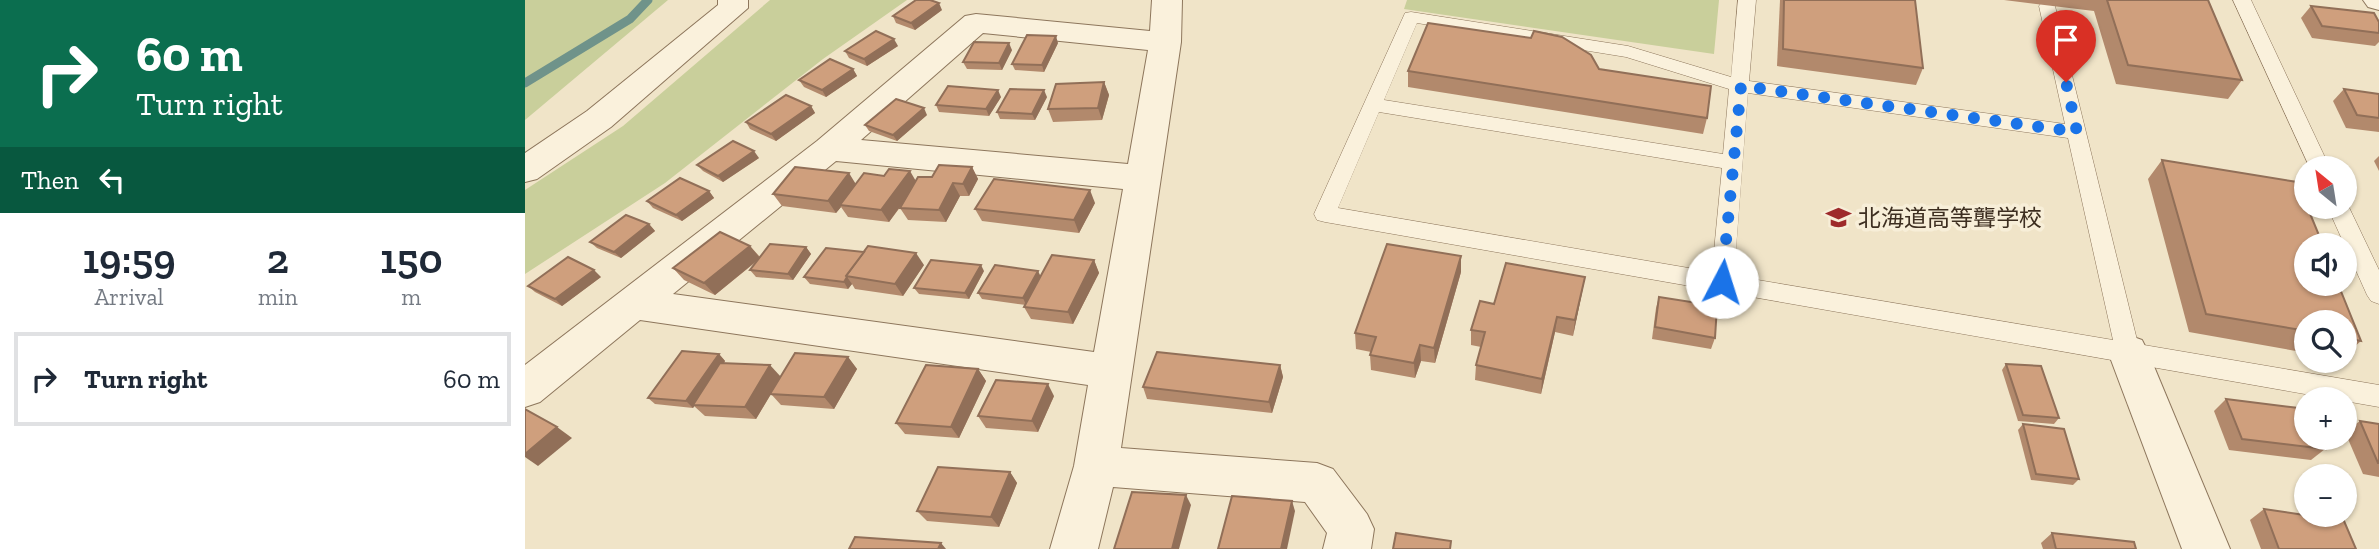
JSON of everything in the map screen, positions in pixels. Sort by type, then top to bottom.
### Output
[{"type":"street","points":[[525,170],[599,119],[733,8],[733,0]]},
{"type":"street","points":[[1075,549],[1096,466],[1165,42],[1167,0]]},
{"type":"street","points":[[525,389],[829,149],[976,23],[1165,42]]},
{"type":"street","points":[[829,149],[1143,178]]},
{"type":"street","points":[[634,304],[1110,371]]},
{"type":"street","points":[[2128,352],[2206,549]]},
{"type":"street","points":[[1096,466],[1317,483],[1351,529],[1347,549]]},
{"type":"lane","points":[[1722,282],[1747,0]]},
{"type":"lane","points":[[2242,0],[2314,156]]},
{"type":"lane","points":[[2048,6],[2128,352]]},
{"type":"lane","points":[[2077,132],[1741,86],[1628,52],[1411,17],[1325,214],[2379,396]]},
{"type":"lane","points":[[1373,105],[1732,163]]},
{"type":"lane","points":[[2344,219],[2379,295]]},
{"type":"green space","points":[[525,0],[668,0],[525,120]]},
{"type":"green space","points":[[770,0],[907,0],[823,59],[665,183],[525,274],[525,190],[623,126]]},
{"type":"green space","points":[[1407,0],[1719,0],[1714,54],[1404,9]]},
{"type":"building","points":[[916,0],[939,3],[911,23],[893,16]]},
{"type":"building","points":[[1784,0],[1915,0],[1923,68],[1783,49]]},
{"type":"building","points":[[2107,0],[2208,0],[2242,80],[2128,65]]},
{"type":"building","points":[[2311,6],[2374,13],[2379,22],[2379,33],[2322,26]]},
{"type":"building","points":[[1428,23],[1531,38],[1534,31],[1562,37],[1591,55],[1599,69],[1711,86],[1707,118],[1408,71]]},
{"type":"building","points":[[876,31],[894,39],[864,59],[845,51]]},
{"type":"building","points":[[1027,35],[1056,36],[1042,65],[1012,64]]},
{"type":"building","points":[[974,42],[1009,43],[999,63],[963,62]]},
{"type":"building","points":[[830,59],[853,69],[822,90],[799,80]]},
{"type":"building","points":[[1104,82],[1098,108],[1048,109],[1056,84]]},
{"type":"building","points":[[948,86],[998,90],[986,109],[936,105]]},
{"type":"building","points":[[1010,89],[1044,90],[1032,114],[997,112]]},
{"type":"building","points":[[2344,89],[2379,94],[2379,118],[2357,115]]},
{"type":"building","points":[[786,95],[811,106],[771,134],[746,122]]},
{"type":"building","points":[[896,99],[924,108],[893,135],[865,125]]},
{"type":"building","points":[[733,141],[754,151],[718,176],[697,165]]},
{"type":"building","points":[[2162,160],[2294,182],[2294,219],[2312,219],[2318,233],[2294,233],[2294,296],[2343,296],[2348,310],[2294,310],[2294,329],[2206,314]]},
{"type":"building","points":[[939,165],[972,167],[963,184],[953,183],[939,210],[900,208],[918,177],[932,177]]},
{"type":"building","points":[[795,167],[849,173],[828,201],[773,194]]},
{"type":"building","points":[[889,169],[910,171],[881,210],[840,205],[864,173],[884,176]]},
{"type":"building","points":[[680,178],[709,191],[676,215],[647,201]]},
{"type":"building","points":[[994,179],[1090,190],[1074,220],[975,209]]},
{"type":"building","points":[[626,215],[649,224],[614,252],[590,242]]},
{"type":"building","points":[[720,232],[750,246],[704,283],[673,268]]},
{"type":"building","points":[[770,244],[806,247],[788,274],[750,270]]},
{"type":"building","points":[[1387,244],[1461,256],[1434,348],[1420,345],[1414,363],[1370,355],[1376,337],[1355,333]]},
{"type":"building","points":[[868,246],[916,253],[895,284],[846,276]]},
{"type":"building","points":[[826,248],[864,252],[844,282],[804,277]]},
{"type":"building","points":[[1052,255],[1094,260],[1068,312],[1024,307]]},
{"type":"building","points":[[568,257],[594,270],[555,299],[528,286]]},
{"type":"building","points":[[931,260],[981,265],[965,293],[914,288]]},
{"type":"building","points":[[1506,263],[1585,277],[1575,320],[1557,317],[1542,379],[1476,365],[1485,332],[1471,330],[1480,301],[1494,304]]},
{"type":"building","points":[[995,265],[1038,271],[1023,298],[978,293]]},
{"type":"building","points":[[1659,297],[1717,306],[1715,338],[1655,327]]},
{"type":"building","points":[[682,351],[719,354],[686,401],[648,398]]},
{"type":"building","points":[[1157,352],[1280,365],[1269,402],[1143,387]]},
{"type":"building","points":[[795,353],[848,357],[824,397],[770,394]]},
{"type":"building","points":[[720,363],[770,365],[745,407],[693,405]]},
{"type":"building","points":[[2006,364],[2041,366],[2059,418],[2023,415]]},
{"type":"building","points":[[926,365],[978,369],[951,427],[896,423]]},
{"type":"building","points":[[996,380],[1048,384],[1032,421],[978,416]]},
{"type":"building","points":[[2226,399],[2294,407],[2294,445],[2242,439]]},
{"type":"building","points":[[525,409],[557,427],[525,454]]},
{"type":"building","points":[[2360,421],[2379,424],[2379,463],[2378,463]]},
{"type":"building","points":[[2023,424],[2064,429],[2079,479],[2036,474]]},
{"type":"building","points":[[938,467],[1010,472],[991,517],[917,511]]},
{"type":"building","points":[[1132,492],[1186,495],[1172,549],[1114,549]]},
{"type":"building","points":[[1232,496],[1292,501],[1281,549],[1218,549]]},
{"type":"building","points":[[2264,509],[2294,514],[2294,527],[2347,527],[2356,549],[2279,549]]},
{"type":"building","points":[[1396,533],[1451,541],[1450,549],[1393,549]]},
{"type":"building","points":[[2052,533],[2134,542],[2136,549],[2056,549]]},
{"type":"building","points":[[855,537],[941,543],[938,549],[849,549]]},
{"type":"waterway","points":[[525,83],[630,19],[648,0]]},
{"type":"place","name":"北海道高等聾学校","points":[[1838,218]]},
{"type":"route","points":[[1722,282],[1741,86],[2077,132],[2066,82]]}]
